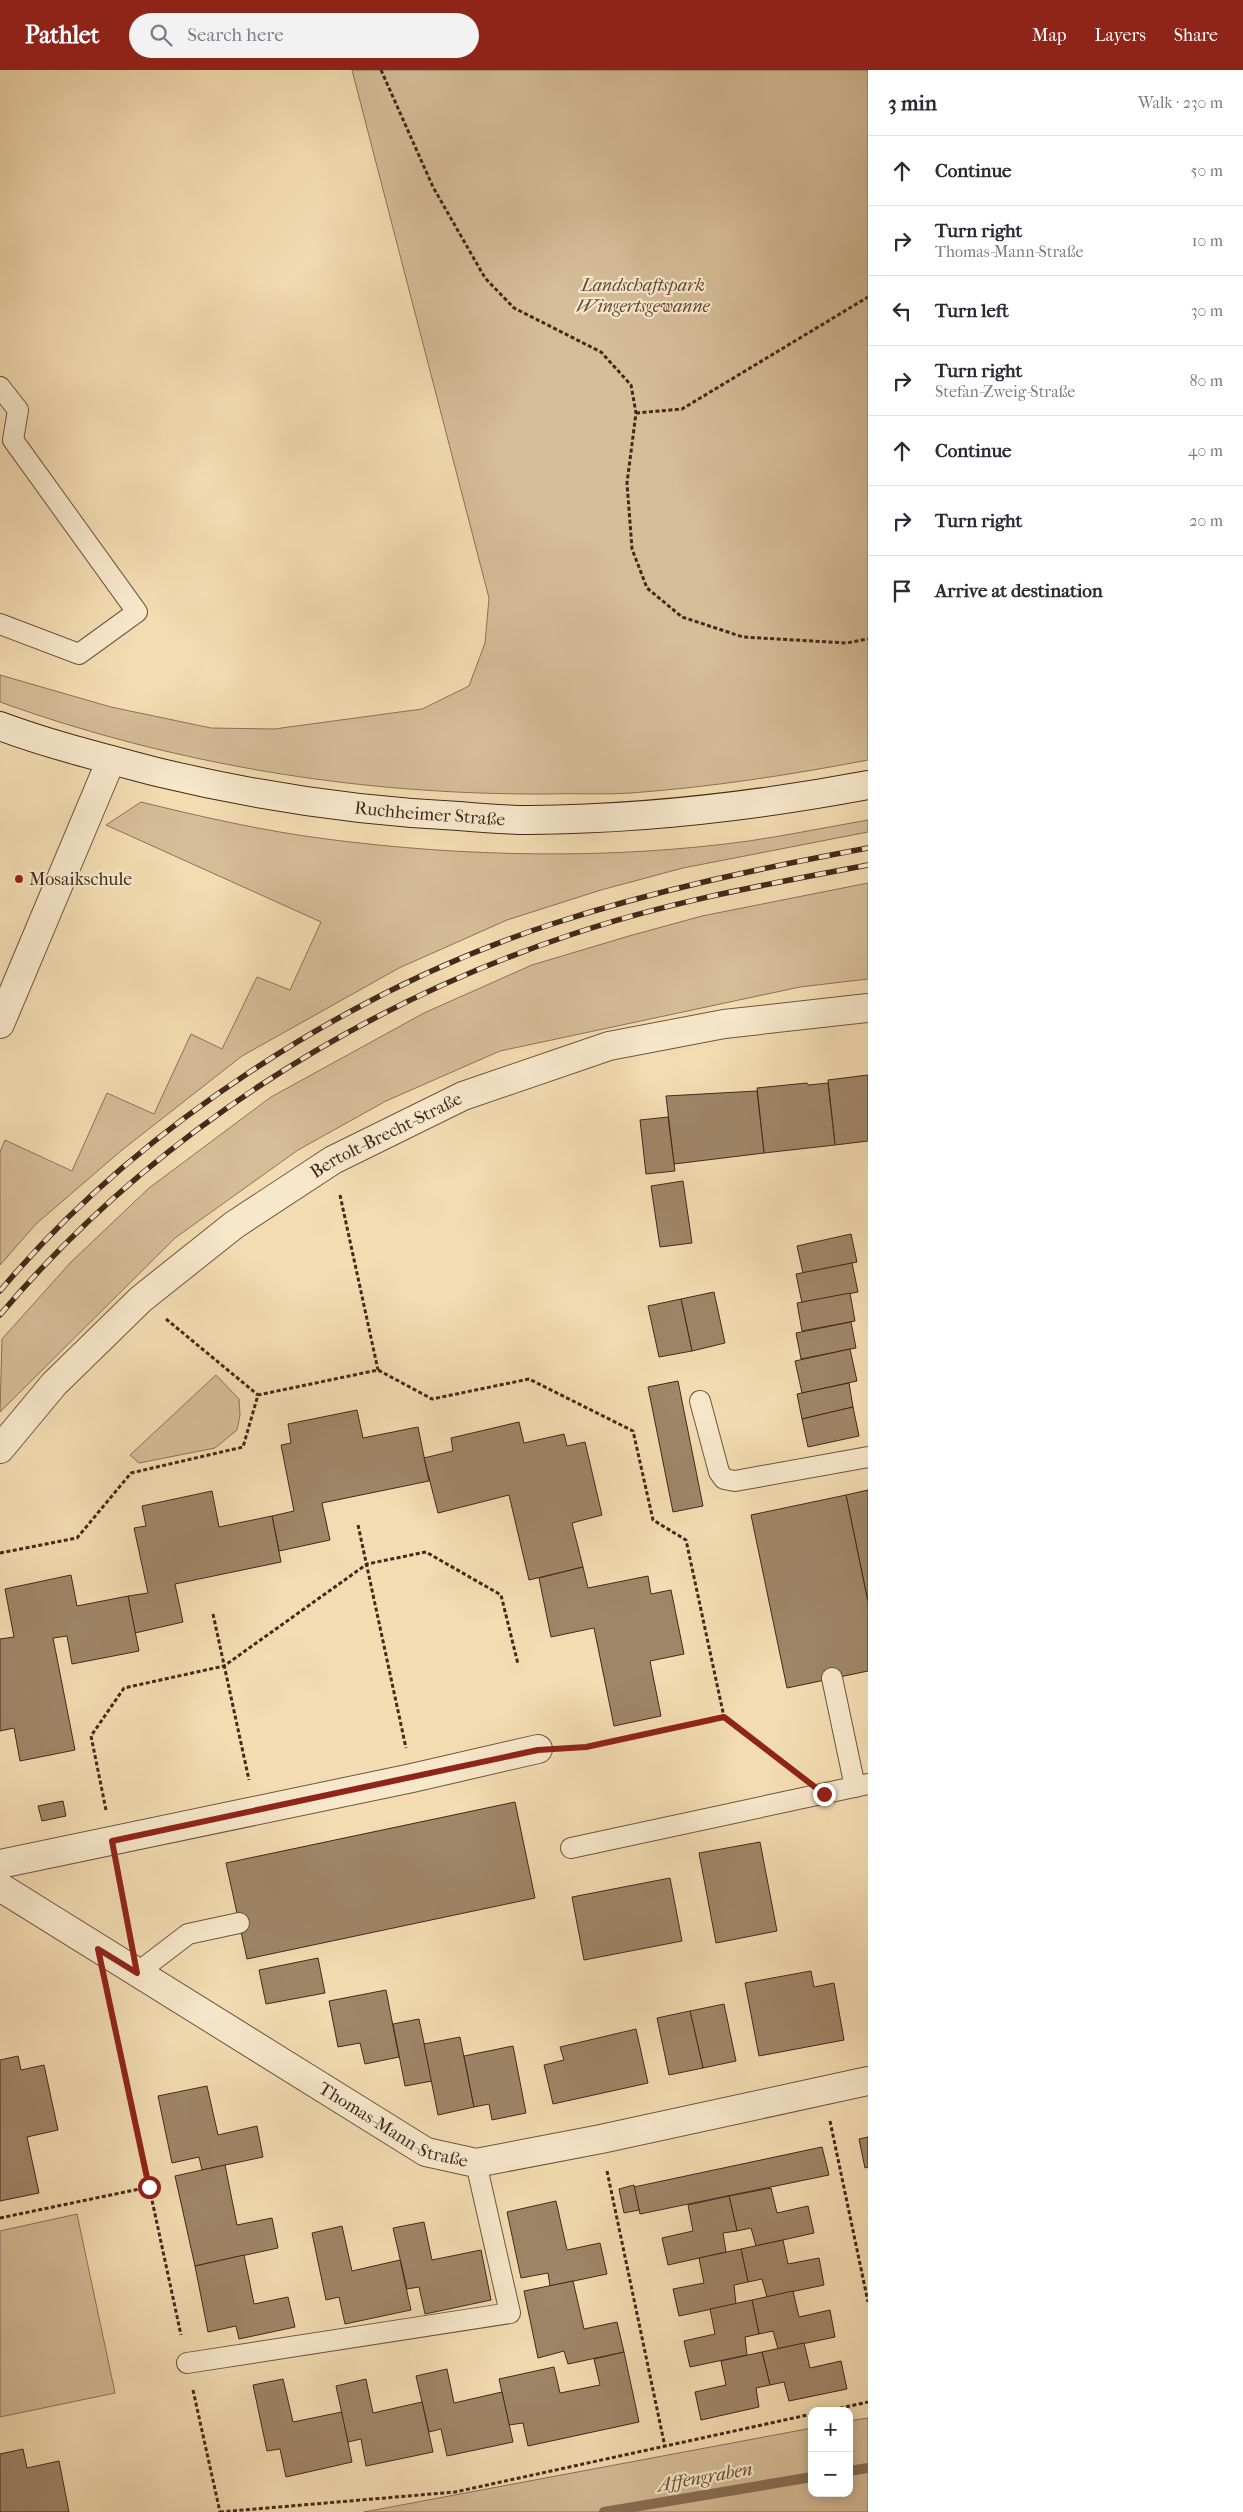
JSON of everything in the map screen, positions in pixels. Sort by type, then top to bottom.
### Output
[{"type":"street","name":"Ruchheimer Straße","points":[[0,726],[111,760],[201,782],[293,800],[399,813],[528,820],[663,815],[798,798],[868,785]]},
{"type":"street","points":[[0,1024],[111,760]]},
{"type":"street","name":"Bertolt-Brecht-Straße","points":[[0,1449],[54,1384],[141,1299],[234,1225],[333,1160],[463,1096],[609,1046],[724,1024],[868,1008]]},
{"type":"street","points":[[0,1864],[538,1750]]},
{"type":"street","name":"Thomas-Mann-Straße","points":[[0,1887],[426,2152],[476,2163],[600,2139],[868,2081]]},
{"type":"lane","points":[[0,387],[18,410],[13,440],[137,612],[79,654],[0,624]]},
{"type":"lane","points":[[700,1401],[719,1472],[724,1479],[735,1481],[868,1457]]},
{"type":"lane","points":[[571,1848],[862,1785],[832,1678]]},
{"type":"lane","points":[[137,1973],[188,1934],[239,1923]]},
{"type":"lane","points":[[187,2363],[510,2313],[476,2163]]},
{"type":"path","points":[[381,70],[433,187],[484,278],[514,308],[601,352],[630,385],[636,413],[627,483],[632,549],[647,588],[682,617],[743,637],[846,643],[868,639]]},
{"type":"path","points":[[636,413],[682,409],[868,297]]},
{"type":"path","points":[[333,1160],[378,1370]]},
{"type":"path","points":[[141,1299],[258,1395]]},
{"type":"path","points":[[258,1395],[378,1370],[432,1399],[529,1379],[634,1430],[653,1520],[686,1540],[724,1717],[824,1794]]},
{"type":"path","points":[[0,1553],[77,1538],[131,1473],[243,1447],[258,1395]]},
{"type":"path","points":[[358,1525],[412,1778]]},
{"type":"path","points":[[137,1973],[90,1736],[124,1688],[224,1666],[367,1564],[426,1552],[501,1595],[518,1664]]},
{"type":"path","points":[[213,1614],[255,1810]]},
{"type":"path","points":[[538,1750],[586,1747],[724,1717]]},
{"type":"path","points":[[98,1949],[220,2512],[455,2492],[808,2415]]},
{"type":"path","points":[[823,2091],[868,2302]]},
{"type":"path","points":[[600,2139],[665,2447]]},
{"type":"path","points":[[0,2218],[149,2187]]},
{"type":"path","points":[[845,2407],[868,2402]]},
{"type":"green space","name":"Landschaftspark Wingertsgewanne","points":[[352,70],[868,70],[868,760],[750,780],[631,793],[477,793],[408,789],[338,782],[269,772],[201,759],[133,743],[66,724],[0,702],[0,675],[111,707],[211,728],[274,729],[422,709],[469,686],[485,643],[489,598]]},
{"type":"green space","points":[[141,802],[233,823],[303,836],[431,850],[484,853],[591,853],[697,847],[764,839],[868,820],[868,832],[683,868],[601,890],[507,920],[399,968],[242,1056],[122,1150],[36,1224],[0,1265],[0,1152],[5,1140],[72,1171],[107,1093],[154,1114],[191,1034],[222,1049],[257,977],[290,990],[321,922],[106,825]]},
{"type":"green space","points":[[868,883],[868,979],[800,987],[500,1051],[386,1101],[298,1150],[175,1238],[0,1412],[2,1339],[71,1262],[149,1188],[271,1097],[424,1013],[532,965],[702,916]]},
{"type":"green space","points":[[216,1375],[239,1399],[240,1415],[237,1430],[215,1448],[139,1463],[130,1455]]},
{"type":"green space","points":[[77,2214],[115,2393],[0,2417],[0,2231]]},
{"type":"green space","points":[[868,2418],[868,2512],[364,2512],[808,2429],[808,2497],[853,2497],[853,2420]]},
{"type":"building","points":[[868,1075],[868,1141],[835,1145],[828,1080]]},
{"type":"building","points":[[807,1083],[808,1085],[828,1083],[835,1145],[764,1153],[757,1088]]},
{"type":"building","points":[[757,1091],[764,1153],[674,1164],[666,1096]]},
{"type":"building","points":[[668,1117],[675,1171],[646,1174],[640,1120]]},
{"type":"building","points":[[683,1181],[692,1243],[660,1247],[651,1186]]},
{"type":"building","points":[[851,1234],[857,1262],[803,1273],[797,1246]]},
{"type":"building","points":[[852,1263],[858,1292],[802,1303],[796,1274]]},
{"type":"building","points":[[714,1292],[725,1343],[692,1351],[681,1299]]},
{"type":"building","points":[[850,1293],[855,1321],[802,1331],[797,1303]]},
{"type":"building","points":[[681,1299],[692,1351],[659,1357],[648,1306]]},
{"type":"building","points":[[851,1322],[856,1348],[801,1359],[796,1333]]},
{"type":"building","points":[[850,1349],[857,1381],[802,1393],[795,1361]]},
{"type":"building","points":[[678,1381],[703,1506],[673,1512],[648,1387]]},
{"type":"building","points":[[849,1383],[853,1407],[802,1419],[797,1394]]},
{"type":"building","points":[[853,1407],[859,1436],[808,1447],[802,1419]]},
{"type":"building","points":[[357,1410],[363,1438],[418,1427],[429,1481],[322,1503],[330,1540],[279,1551],[272,1516],[294,1511],[281,1445],[291,1443],[288,1424]]},
{"type":"building","points":[[519,1422],[524,1443],[564,1434],[567,1446],[585,1442],[602,1515],[572,1523],[583,1567],[529,1580],[509,1495],[438,1513],[424,1458],[453,1451],[451,1438]]},
{"type":"building","points":[[868,1490],[868,1602],[846,1495]]},
{"type":"building","points":[[212,1491],[219,1527],[272,1516],[281,1562],[175,1584],[183,1622],[135,1633],[128,1596],[148,1593],[134,1528],[146,1526],[142,1506]]},
{"type":"building","points":[[846,1495],[868,1602],[868,1671],[787,1688],[751,1515]]},
{"type":"building","points":[[583,1567],[588,1588],[648,1576],[651,1594],[671,1590],[684,1654],[650,1661],[661,1716],[614,1726],[594,1628],[551,1637],[539,1578]]},
{"type":"building","points":[[71,1575],[77,1606],[128,1596],[139,1651],[72,1664],[67,1636],[53,1638],[75,1750],[20,1761],[14,1728],[0,1731],[0,1639],[14,1637],[5,1589]]},
{"type":"building","points":[[63,1801],[66,1816],[42,1821],[38,1806]]},
{"type":"building","points":[[515,1802],[535,1898],[247,1959],[226,1863]]},
{"type":"building","points":[[760,1842],[777,1931],[716,1943],[699,1853]]},
{"type":"building","points":[[670,1878],[682,1941],[584,1960],[572,1897]]},
{"type":"building","points":[[318,1958],[325,1993],[266,2004],[259,1970]]},
{"type":"building","points":[[811,1971],[814,1987],[834,1983],[844,2040],[759,2056],[745,1983]]},
{"type":"building","points":[[386,1990],[399,2057],[365,2064],[360,2043],[338,2047],[329,2001]]},
{"type":"building","points":[[724,2004],[736,2061],[703,2068],[690,2011]]},
{"type":"building","points":[[690,2011],[703,2068],[669,2075],[657,2018]]},
{"type":"building","points":[[419,2019],[432,2081],[405,2086],[393,2024]]},
{"type":"building","points":[[636,2029],[648,2083],[553,2104],[544,2065],[564,2060],[560,2047]]},
{"type":"building","points":[[460,2037],[474,2107],[438,2115],[424,2044]]},
{"type":"building","points":[[513,2046],[526,2113],[492,2120],[489,2104],[474,2107],[464,2056]]},
{"type":"building","points":[[18,2056],[21,2070],[44,2065],[58,2130],[27,2137],[39,2193],[0,2201],[0,2060]]},
{"type":"building","points":[[207,2086],[218,2135],[257,2126],[263,2157],[202,2170],[199,2157],[172,2163],[158,2096]]},
{"type":"building","points":[[868,2137],[868,2167],[865,2168],[859,2139]]},
{"type":"building","points":[[822,2147],[829,2175],[640,2214],[634,2187]]},
{"type":"building","points":[[225,2165],[237,2225],[272,2218],[278,2248],[195,2266],[175,2176]]},
{"type":"building","points":[[634,2185],[639,2210],[624,2213],[619,2189]]},
{"type":"building","points":[[771,2188],[777,2213],[808,2206],[814,2233],[756,2246],[751,2228],[737,2231],[729,2196]]},
{"type":"building","points":[[729,2196],[737,2231],[723,2233],[726,2252],[668,2265],[662,2238],[693,2231],[688,2205]]},
{"type":"building","points":[[556,2201],[567,2250],[600,2243],[607,2274],[550,2286],[548,2273],[521,2278],[507,2212]]},
{"type":"building","points":[[424,2222],[432,2260],[481,2250],[491,2300],[425,2314],[419,2287],[407,2289],[393,2228]]},
{"type":"building","points":[[342,2226],[352,2271],[400,2260],[411,2310],[345,2324],[339,2297],[326,2300],[312,2233]]},
{"type":"building","points":[[783,2240],[788,2264],[819,2258],[824,2285],[767,2297],[762,2279],[748,2282],[741,2249]]},
{"type":"building","points":[[741,2249],[748,2282],[734,2285],[736,2304],[679,2316],[673,2289],[704,2283],[699,2258]]},
{"type":"building","points":[[244,2255],[254,2304],[288,2297],[295,2327],[239,2339],[236,2326],[208,2332],[195,2266]]},
{"type":"building","points":[[573,2281],[584,2329],[617,2322],[624,2352],[568,2364],[564,2351],[538,2358],[524,2291]]},
{"type":"building","points":[[793,2291],[799,2317],[830,2310],[835,2337],[778,2349],[773,2331],[759,2334],[752,2300]]},
{"type":"building","points":[[752,2300],[759,2334],[745,2337],[747,2355],[690,2367],[684,2341],[715,2334],[710,2309]]},
{"type":"building","points":[[804,2343],[810,2368],[841,2361],[847,2389],[789,2401],[784,2382],[770,2385],[762,2352]]},
{"type":"building","points":[[624,2352],[639,2422],[528,2446],[523,2423],[509,2425],[499,2379],[554,2367],[560,2393],[600,2385],[594,2359]]},
{"type":"building","points":[[762,2352],[770,2385],[756,2388],[759,2407],[701,2420],[695,2392],[726,2385],[721,2361]]},
{"type":"building","points":[[447,2369],[454,2403],[502,2392],[513,2442],[447,2456],[441,2429],[429,2432],[416,2376]]},
{"type":"building","points":[[283,2379],[293,2422],[342,2412],[352,2462],[286,2477],[280,2449],[267,2451],[253,2385]]},
{"type":"building","points":[[366,2379],[373,2413],[422,2402],[433,2452],[366,2466],[361,2439],[348,2442],[336,2386]]},
{"type":"building","points":[[23,2449],[27,2468],[59,2461],[69,2512],[0,2512],[0,2454]]},
{"type":"waterway","name":"Affengraben","points":[[853,2470],[868,2468]]},
{"type":"waterway","name":"Affengraben","points":[[604,2512],[808,2478]]},
{"type":"railway","points":[[0,1291],[55,1231],[116,1174],[182,1120],[252,1071],[325,1026],[400,986],[476,952],[591,912],[669,890],[868,848]]},
{"type":"railway","points":[[0,1315],[58,1251],[121,1192],[188,1137],[259,1086],[333,1041],[410,1000],[489,965],[607,923],[681,903],[868,865]]},
{"type":"place","name":"Mosaikschule","points":[[19,879]]},
{"type":"route","points":[[149,2187],[98,1949],[137,1973],[112,1841],[538,1750],[586,1747],[724,1717],[824,1794]]}]
